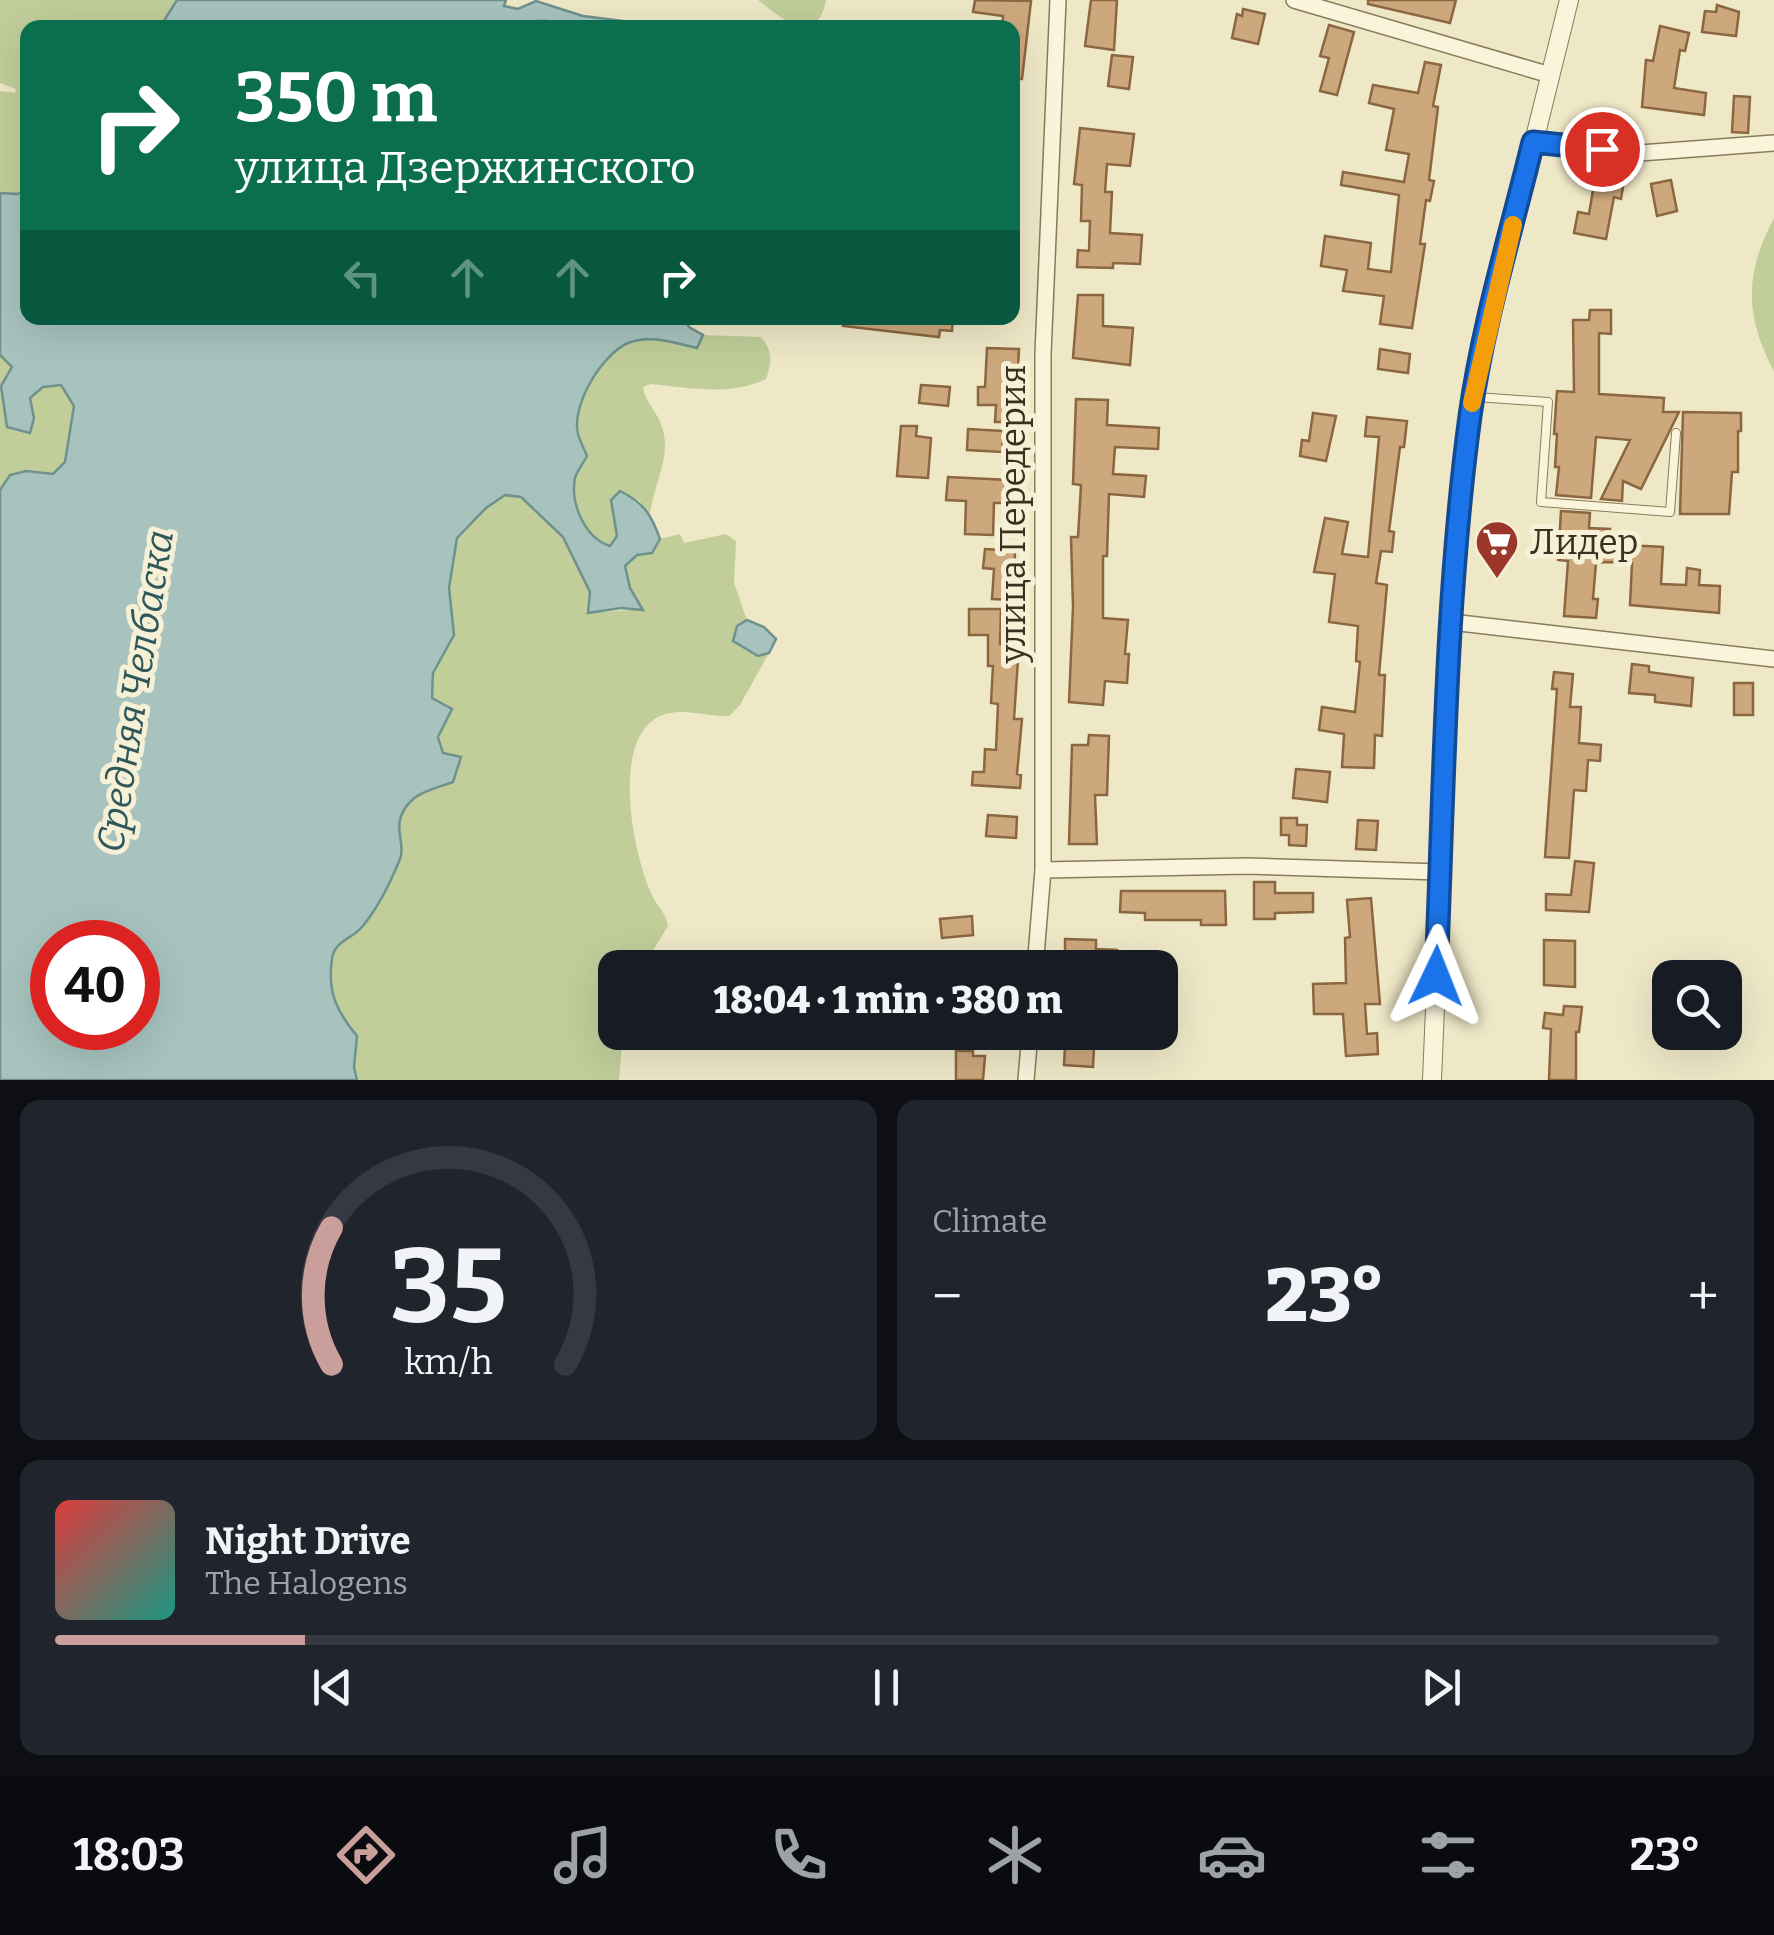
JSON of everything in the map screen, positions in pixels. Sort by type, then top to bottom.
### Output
[{"type":"street","name":"улица Передерия","points":[[1036,950],[1043,870],[1042,354],[1058,0]]},
{"type":"street","points":[[1294,0],[1550,75]]},
{"type":"street","points":[[1432,1080],[1451,622],[1474,397],[1569,0]]},
{"type":"street","points":[[1533,142],[1640,153],[1774,143]]},
{"type":"street","points":[[1451,622],[1774,659]]},
{"type":"street","points":[[1043,870],[1247,866],[1440,872]]},
{"type":"street","points":[[1026,1080],[1028,1050]]},
{"type":"lane","points":[[1474,397],[1548,402],[1540,502],[1670,512],[1676,433]]},
{"type":"green space","points":[[0,0],[177,0],[164,20],[20,20],[19,194],[0,193],[0,91],[15,93],[16,89],[0,83]]},
{"type":"green space","points":[[758,0],[826,0],[817,20],[786,20]]},
{"type":"green space","points":[[1774,218],[1774,372],[1758,332],[1752,295],[1757,258]]},
{"type":"green space","points":[[703,335],[761,337],[770,357],[766,379],[724,389],[651,384],[643,387],[661,424],[664,457],[650,513],[638,500],[610,547],[587,528],[575,498],[575,478],[587,456],[577,423],[584,396],[607,359],[627,344],[653,340],[696,347]]},
{"type":"green space","points":[[0,355],[12,367],[34,418],[30,398],[43,387],[61,385],[74,406],[65,462],[53,474],[26,471],[0,490]]},
{"type":"green space","points":[[506,495],[520,498],[547,517],[578,560],[589,589],[589,613],[642,609],[630,588],[625,566],[637,555],[652,552],[660,539],[680,534],[684,543],[726,534],[736,541],[734,583],[747,620],[737,626],[758,656],[769,653],[740,705],[729,716],[666,714],[648,725],[636,744],[631,769],[633,828],[646,881],[668,926],[653,950],[598,950],[598,1050],[622,1050],[619,1080],[357,1080],[357,1036],[332,992],[333,953],[368,920],[400,859],[404,809],[420,795],[453,782],[461,757],[443,753],[432,698],[433,673],[454,635],[449,588],[457,538],[486,508]]},
{"type":"water","points":[[177,0],[506,0],[504,6],[518,9],[536,1],[583,16],[615,20],[164,20]]},
{"type":"water","name":"Средняя Челбаска","points":[[0,193],[20,193],[20,325],[688,325],[703,335],[697,348],[653,339],[636,340],[618,349],[590,382],[579,410],[578,434],[587,456],[576,475],[574,488],[581,519],[593,536],[610,546],[617,536],[611,500],[620,491],[646,510],[660,539],[652,553],[637,555],[625,566],[630,588],[643,610],[621,608],[588,613],[590,592],[563,537],[521,497],[505,495],[457,538],[449,588],[454,635],[433,673],[432,698],[452,709],[438,737],[443,753],[461,757],[453,782],[420,795],[404,809],[399,825],[402,853],[388,885],[368,920],[333,953],[331,982],[335,1001],[357,1036],[357,1080],[0,1080],[0,490],[10,475],[26,471],[53,474],[65,462],[74,406],[61,385],[43,387],[30,398],[34,418],[30,433],[7,427],[1,386],[12,367],[0,355]]},
{"type":"water","points":[[747,620],[764,627],[776,639],[769,653],[758,656],[733,641],[737,626]]},
{"type":"building","points":[[975,0],[1031,1],[1022,79],[1020,20],[973,12]]},
{"type":"building","points":[[1091,0],[1117,0],[1114,50],[1085,46]]},
{"type":"building","points":[[1368,0],[1456,0],[1450,23],[1368,4]]},
{"type":"building","points":[[1717,5],[1739,12],[1736,36],[1702,32],[1705,11],[1716,12]]},
{"type":"building","points":[[1243,9],[1265,14],[1258,44],[1232,38],[1237,14],[1242,16]]},
{"type":"building","points":[[1329,25],[1354,32],[1337,95],[1320,91],[1329,58],[1320,56]]},
{"type":"building","points":[[1660,26],[1689,33],[1685,51],[1680,50],[1674,88],[1706,93],[1704,115],[1642,107],[1646,60],[1653,61]]},
{"type":"building","points":[[1112,55],[1133,57],[1129,89],[1108,86]]},
{"type":"building","points":[[1425,62],[1441,65],[1433,106],[1438,107],[1429,180],[1434,181],[1430,201],[1426,200],[1420,244],[1425,244],[1412,328],[1380,324],[1384,296],[1343,291],[1347,270],[1321,266],[1325,236],[1371,243],[1368,269],[1391,272],[1399,195],[1341,185],[1343,172],[1404,182],[1409,154],[1386,150],[1394,109],[1369,103],[1373,85],[1418,93]]},
{"type":"building","points":[[1734,96],[1750,97],[1748,133],[1732,132]]},
{"type":"building","points":[[1080,128],[1134,134],[1130,166],[1107,164],[1105,192],[1112,192],[1110,233],[1142,235],[1140,264],[1077,267],[1078,250],[1089,251],[1090,221],[1081,221],[1082,185],[1074,184]]},
{"type":"building","points":[[1598,160],[1627,163],[1621,199],[1614,197],[1606,239],[1574,233],[1578,212],[1589,214]]},
{"type":"building","points":[[1671,180],[1677,211],[1657,216],[1651,184]]},
{"type":"building","points":[[1078,295],[1103,295],[1103,326],[1133,328],[1130,365],[1073,358]]},
{"type":"building","points":[[1590,310],[1611,310],[1611,334],[1599,333],[1599,394],[1664,398],[1663,412],[1679,412],[1641,489],[1623,481],[1622,501],[1601,499],[1630,440],[1596,437],[1591,498],[1556,495],[1557,391],[1574,392],[1573,320],[1589,320]]},
{"type":"building","points":[[952,325],[952,331],[940,330],[939,337],[843,326]]},
{"type":"building","points":[[987,348],[1019,349],[1018,367],[1006,366],[1007,410],[1014,410],[1013,422],[995,422],[996,405],[978,405],[978,387],[985,387]]},
{"type":"building","points":[[1380,349],[1410,354],[1408,373],[1378,369]]},
{"type":"building","points":[[921,385],[950,387],[948,406],[919,403]]},
{"type":"building","points":[[1076,399],[1108,400],[1107,425],[1159,428],[1158,449],[1115,447],[1113,474],[1146,476],[1144,497],[1109,494],[1103,618],[1128,620],[1125,654],[1129,654],[1127,683],[1105,681],[1103,705],[1069,702],[1071,537],[1078,537],[1081,485],[1073,484]]},
{"type":"building","points":[[1683,412],[1741,413],[1738,472],[1732,472],[1729,514],[1680,514]]},
{"type":"building","points":[[1313,413],[1336,416],[1326,461],[1300,456],[1302,440],[1309,441]]},
{"type":"building","points":[[1367,417],[1407,421],[1389,531],[1394,532],[1392,552],[1381,551],[1376,583],[1387,585],[1379,675],[1385,675],[1382,736],[1375,735],[1374,768],[1342,767],[1344,734],[1319,730],[1322,707],[1355,712],[1360,662],[1356,661],[1358,626],[1329,622],[1335,574],[1314,572],[1325,518],[1348,522],[1342,554],[1368,557],[1379,437],[1365,436]]},
{"type":"building","points":[[901,426],[917,426],[916,436],[931,438],[928,478],[897,476]]},
{"type":"building","points":[[968,429],[1003,431],[1002,452],[967,450]]},
{"type":"building","points":[[948,477],[1009,480],[1008,503],[994,503],[993,535],[965,534],[966,501],[946,500]]},
{"type":"building","points":[[1561,511],[1590,513],[1589,528],[1610,529],[1609,544],[1663,547],[1661,584],[1686,585],[1687,568],[1700,570],[1699,585],[1720,586],[1719,613],[1630,605],[1632,563],[1607,562],[1596,563],[1596,618],[1564,616],[1568,561],[1558,560]]},
{"type":"building","points":[[985,549],[1015,551],[1014,600],[992,599],[994,569],[983,568]]},
{"type":"building","points":[[969,609],[1001,609],[1000,644],[1019,645],[1014,719],[1022,719],[1017,774],[1021,775],[1020,788],[972,785],[973,772],[984,772],[985,749],[996,750],[998,704],[991,703],[993,666],[988,666],[988,635],[969,635]]},
{"type":"building","points":[[1632,664],[1649,666],[1649,672],[1693,678],[1691,706],[1655,702],[1655,695],[1629,693]]},
{"type":"building","points":[[1554,672],[1573,674],[1570,707],[1581,707],[1579,743],[1601,745],[1600,761],[1588,760],[1586,791],[1574,790],[1569,858],[1545,857],[1557,689],[1552,689]]},
{"type":"building","points":[[1734,683],[1753,683],[1753,715],[1734,715]]},
{"type":"building","points":[[1089,735],[1109,736],[1107,795],[1095,795],[1097,844],[1069,844],[1072,745],[1088,745]]},
{"type":"building","points":[[1296,769],[1330,772],[1327,802],[1293,798]]},
{"type":"building","points":[[988,815],[1017,817],[1016,838],[986,836]]},
{"type":"building","points":[[1281,818],[1297,818],[1297,825],[1307,825],[1306,846],[1289,845],[1289,835],[1281,835]]},
{"type":"building","points":[[1358,820],[1378,821],[1376,850],[1356,849]]},
{"type":"building","points":[[1575,861],[1594,863],[1589,912],[1546,910],[1546,894],[1571,895]]},
{"type":"building","points":[[1254,882],[1275,882],[1275,893],[1313,893],[1313,912],[1275,913],[1275,919],[1254,919]]},
{"type":"building","points":[[1121,891],[1225,891],[1226,925],[1201,925],[1201,920],[1145,920],[1145,913],[1120,912]]},
{"type":"building","points":[[1371,898],[1380,1004],[1365,1004],[1367,1034],[1377,1033],[1378,1054],[1346,1056],[1343,1014],[1314,1014],[1313,984],[1346,983],[1345,938],[1350,937],[1347,900]]},
{"type":"building","points":[[972,916],[973,935],[942,938],[940,919]]},
{"type":"building","points":[[1065,939],[1096,940],[1096,949],[1117,950],[1065,950]]},
{"type":"building","points":[[1544,940],[1575,941],[1575,987],[1544,985]]},
{"type":"building","points":[[1564,1006],[1582,1007],[1576,1032],[1576,1080],[1549,1080],[1551,1029],[1543,1028],[1545,1013],[1563,1015]]},
{"type":"building","points":[[1065,1050],[1094,1050],[1093,1067],[1064,1065]]},
{"type":"building","points":[[956,1051],[985,1056],[983,1080],[956,1080]]},
{"type":"slow traffic","points":[[1472,403],[1513,225]]},
{"type":"place","name":"Лидер","points":[[1497,580]]},
{"type":"route","points":[[1436,976],[1451,622],[1470,413],[1480,360],[1533,142],[1602,149]]}]
